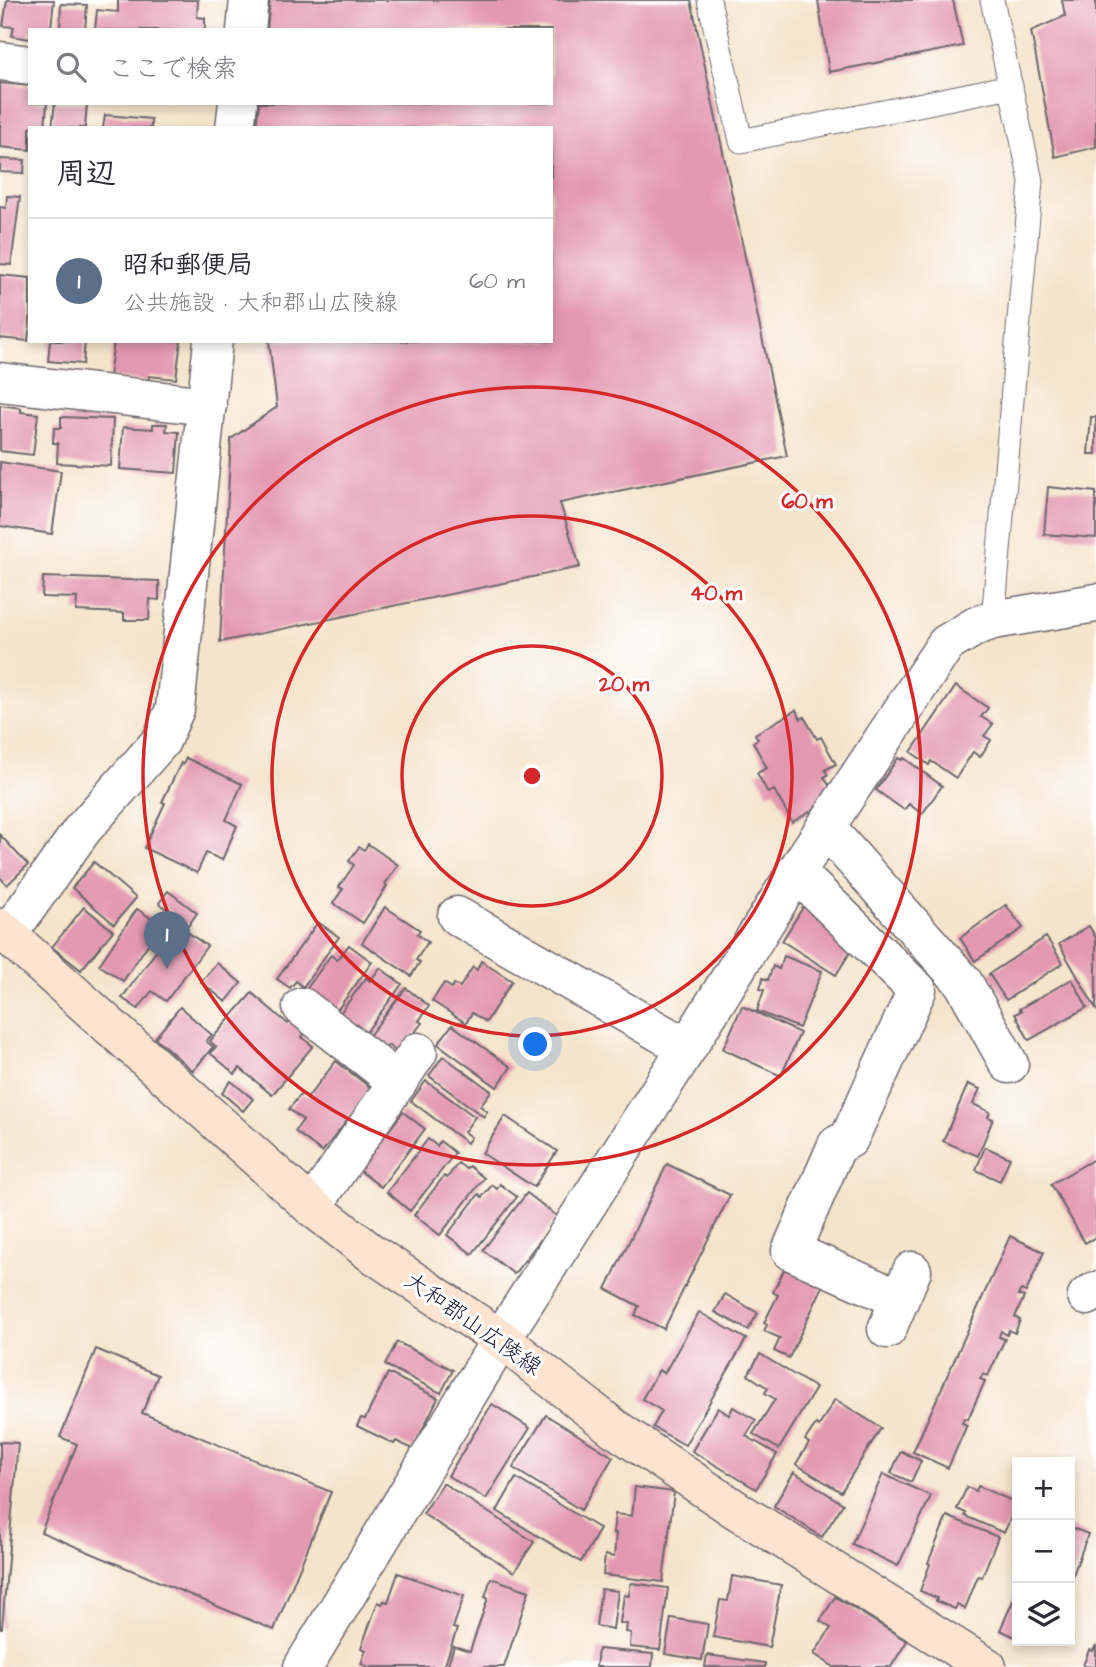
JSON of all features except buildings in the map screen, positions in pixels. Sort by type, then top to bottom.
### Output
[{"type":"main road","name":"大和郡山広陵線","points":[[3,931],[313,1207],[370,1252],[501,1339],[614,1428],[738,1511],[987,1667]]},
{"type":"street","points":[[246,28],[249,0]]},
{"type":"street","points":[[0,61],[28,65]]},
{"type":"street","points":[[235,126],[238,105]]},
{"type":"street","points":[[3,931],[20,917],[82,830],[160,741],[175,709],[214,343]]},
{"type":"street","points":[[0,382],[207,407]]},
{"type":"street","points":[[303,1667],[501,1339],[796,872],[946,644],[976,626],[993,620],[1096,603]]},
{"type":"street","points":[[826,828],[963,982],[1009,1064]]},
{"type":"street","points":[[796,872],[917,990],[849,1139],[837,1145],[791,1251],[900,1299]]},
{"type":"street","points":[[457,916],[687,1048]]},
{"type":"street","points":[[302,1007],[408,1067],[313,1207]]},
{"type":"lane","points":[[709,0],[741,141],[1011,86]]},
{"type":"lane","points":[[992,0],[1031,181],[993,620]]},
{"type":"place","name":"昭和郵便局","points":[[167,969]]}]
